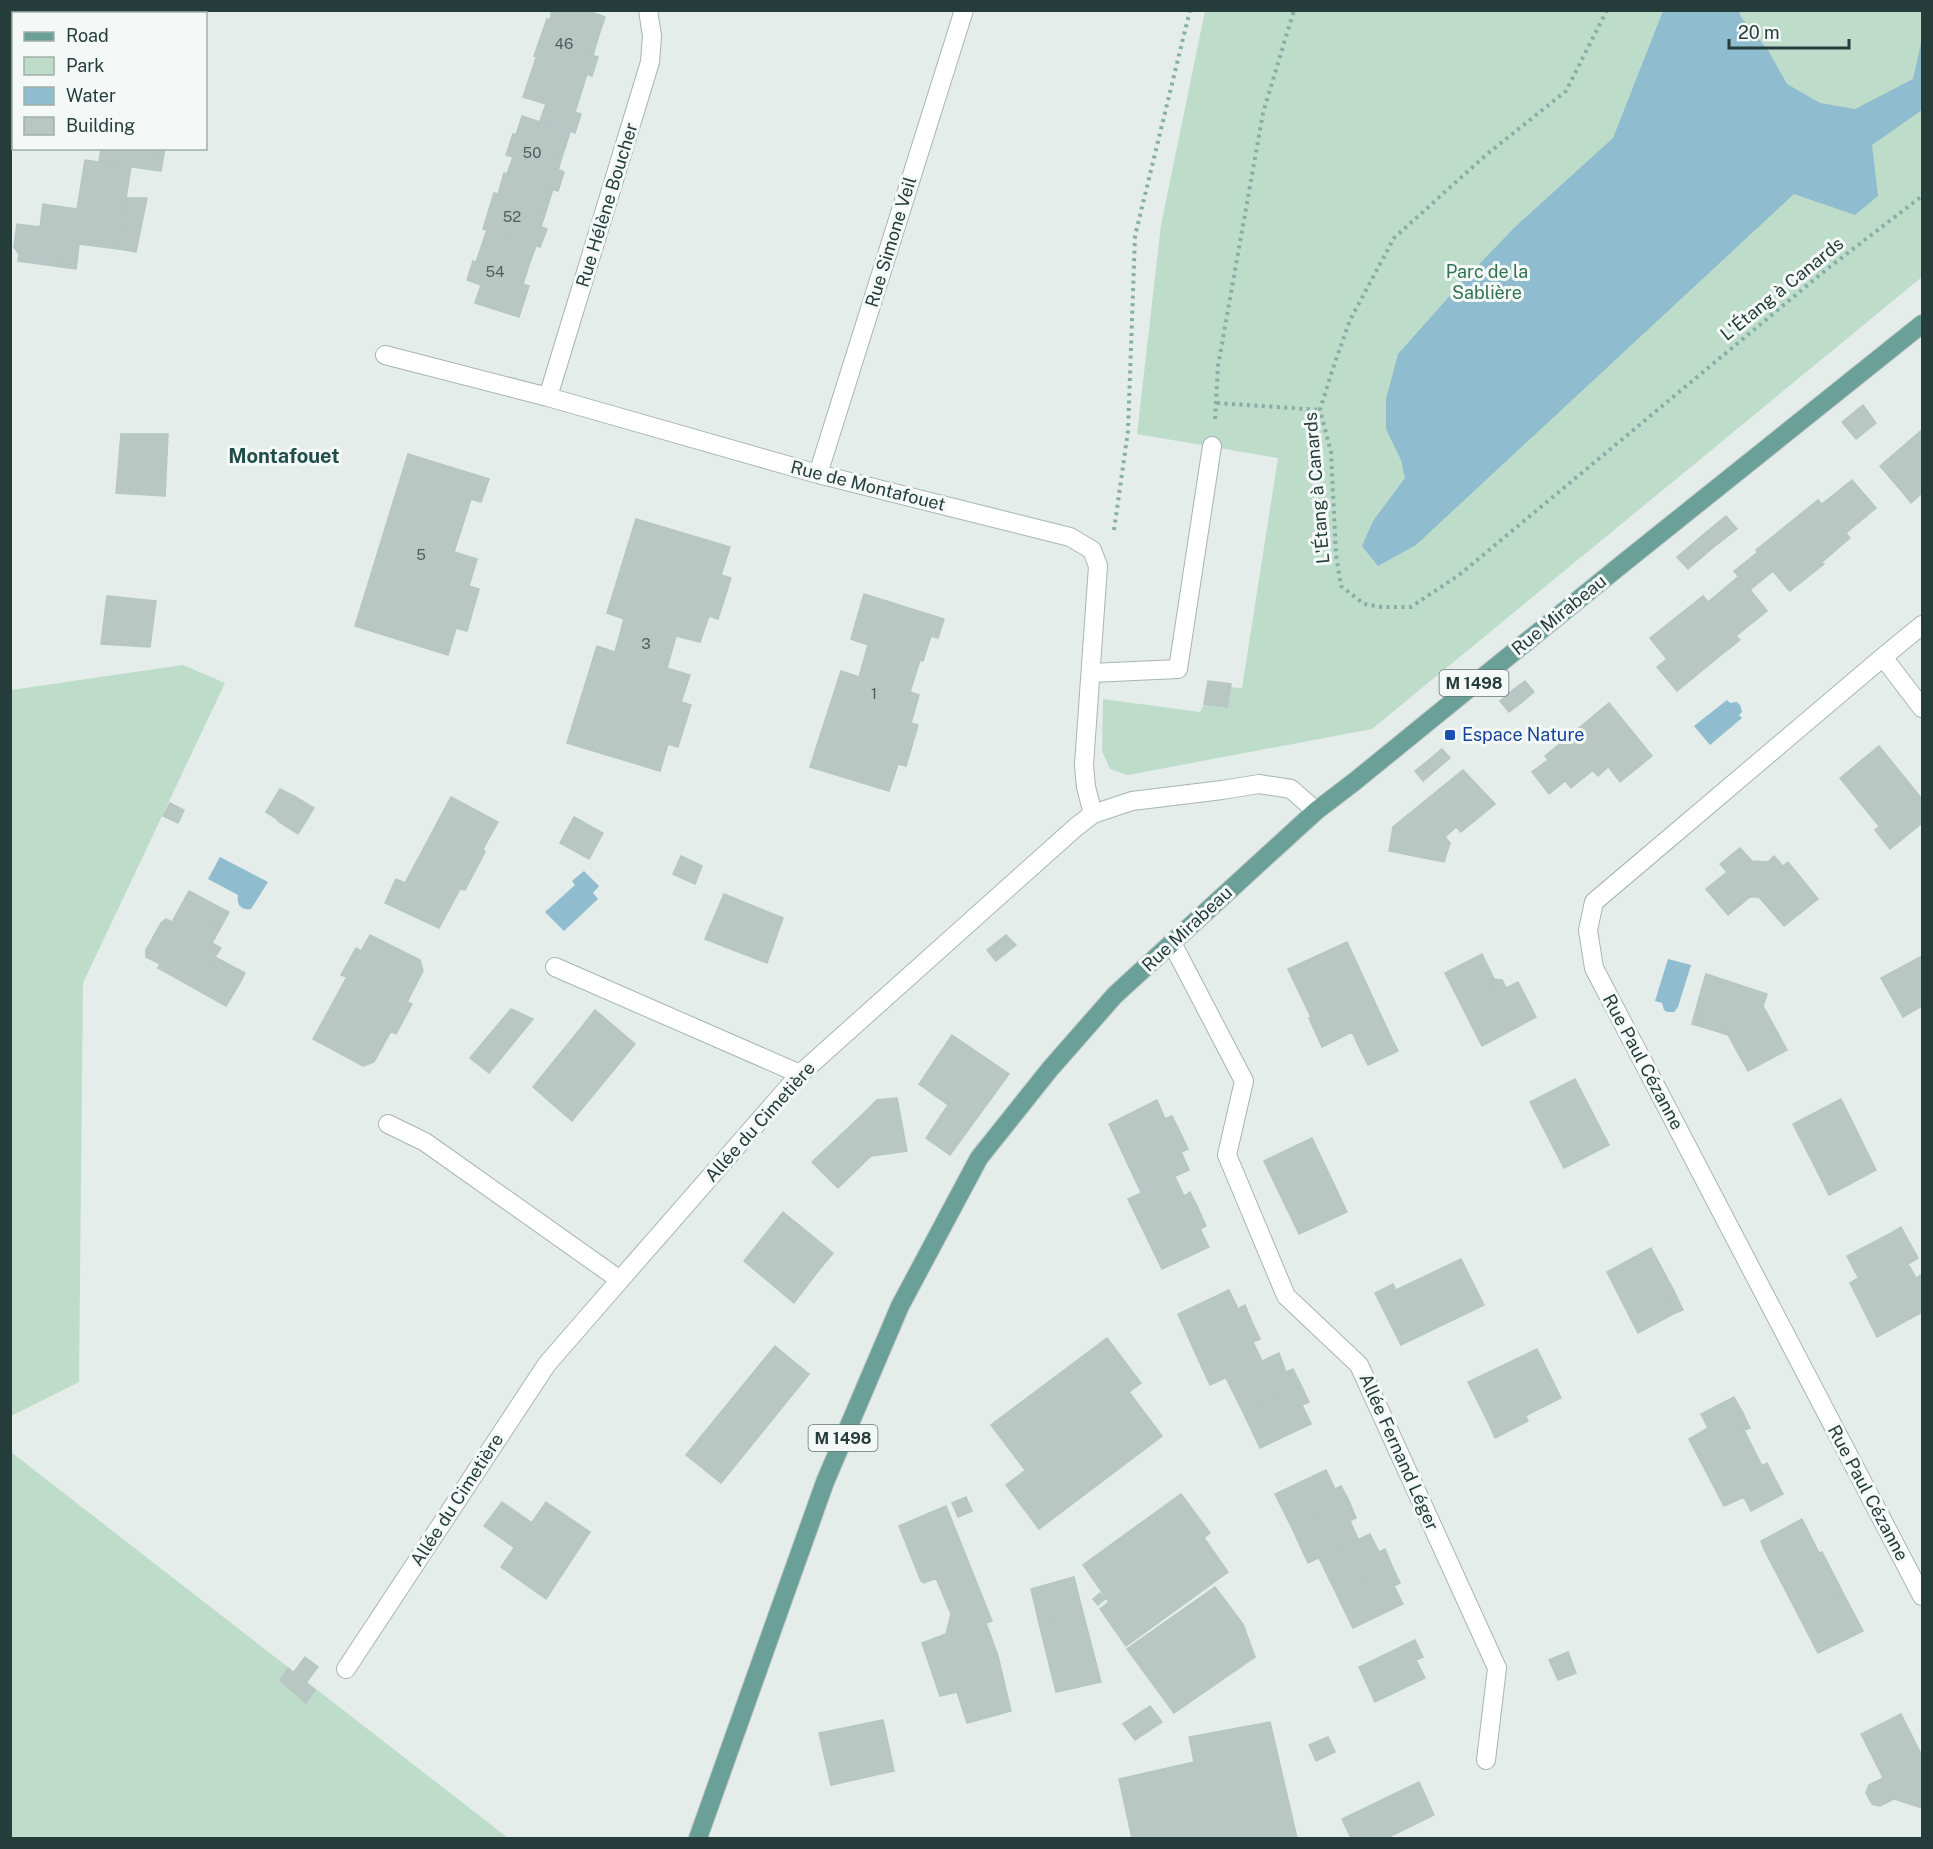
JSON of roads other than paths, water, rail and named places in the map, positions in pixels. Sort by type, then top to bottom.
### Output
[{"type":"main road","name":"Rue Mirabeau","points":[[698,1839],[825,1482],[900,1306],[979,1158],[1050,1069],[1115,995],[1316,811],[1923,324]]},
{"type":"street","name":"Rue Hélène Boucher","points":[[548,397],[650,62],[652,36],[648,10]]},
{"type":"street","name":"Rue Simone Veil","points":[[818,474],[964,10]]},
{"type":"street","name":"Rue de Montafouet","points":[[385,355],[548,397],[818,474],[1070,537],[1092,550],[1098,566],[1091,673]]},
{"type":"street","points":[[1093,814],[1086,787],[1084,765],[1091,673],[1178,669],[1212,446]]},
{"type":"street","name":"Rue Paul Cézanne","points":[[1923,625],[1594,903],[1588,930],[1594,968],[1923,1596]]},
{"type":"street","points":[[1883,657],[1923,708]]},
{"type":"street","name":"Allée du Cimetière","points":[[346,1670],[547,1364],[800,1074],[1076,827],[1093,814],[1132,801],[1259,784],[1291,789],[1316,811]]},
{"type":"street","name":"Allée Fernand Léger","points":[[1172,943],[1244,1081],[1227,1155],[1286,1296],[1359,1365],[1497,1668],[1486,1760]]},
{"type":"street","points":[[555,967],[800,1074]]},
{"type":"street","points":[[388,1124],[425,1142],[620,1280]]},
{"type":"water","points":[[1663,11],[1739,11],[1741,17],[1768,50],[1787,84],[1820,103],[1855,109],[1913,79],[1922,39],[1922,110],[1872,145],[1878,196],[1855,215],[1794,194],[1416,545],[1378,566],[1362,546],[1373,521],[1405,478],[1401,460],[1386,429],[1386,399],[1398,354],[1516,226],[1613,138]]},
{"type":"water","points":[[1727,700],[1740,705],[1742,712],[1739,715],[1742,718],[1710,745],[1694,726]]},
{"type":"water","points":[[220,857],[268,882],[251,909],[242,908],[238,895],[208,879]]},
{"type":"water","points":[[584,871],[599,886],[593,893],[598,899],[564,931],[545,912],[575,885],[572,881]]},
{"type":"water","points":[[1668,959],[1691,965],[1678,1007],[1674,1012],[1667,1012],[1662,1003],[1655,1001]]},
{"type":"place","name":"Espace Nature","points":[[1450,735]]},
{"type":"district","name":"Montafouet","points":[[284,456]]},
{"type":"park label","name":"Parc de la Sablière","points":[[1487,282]]}]
